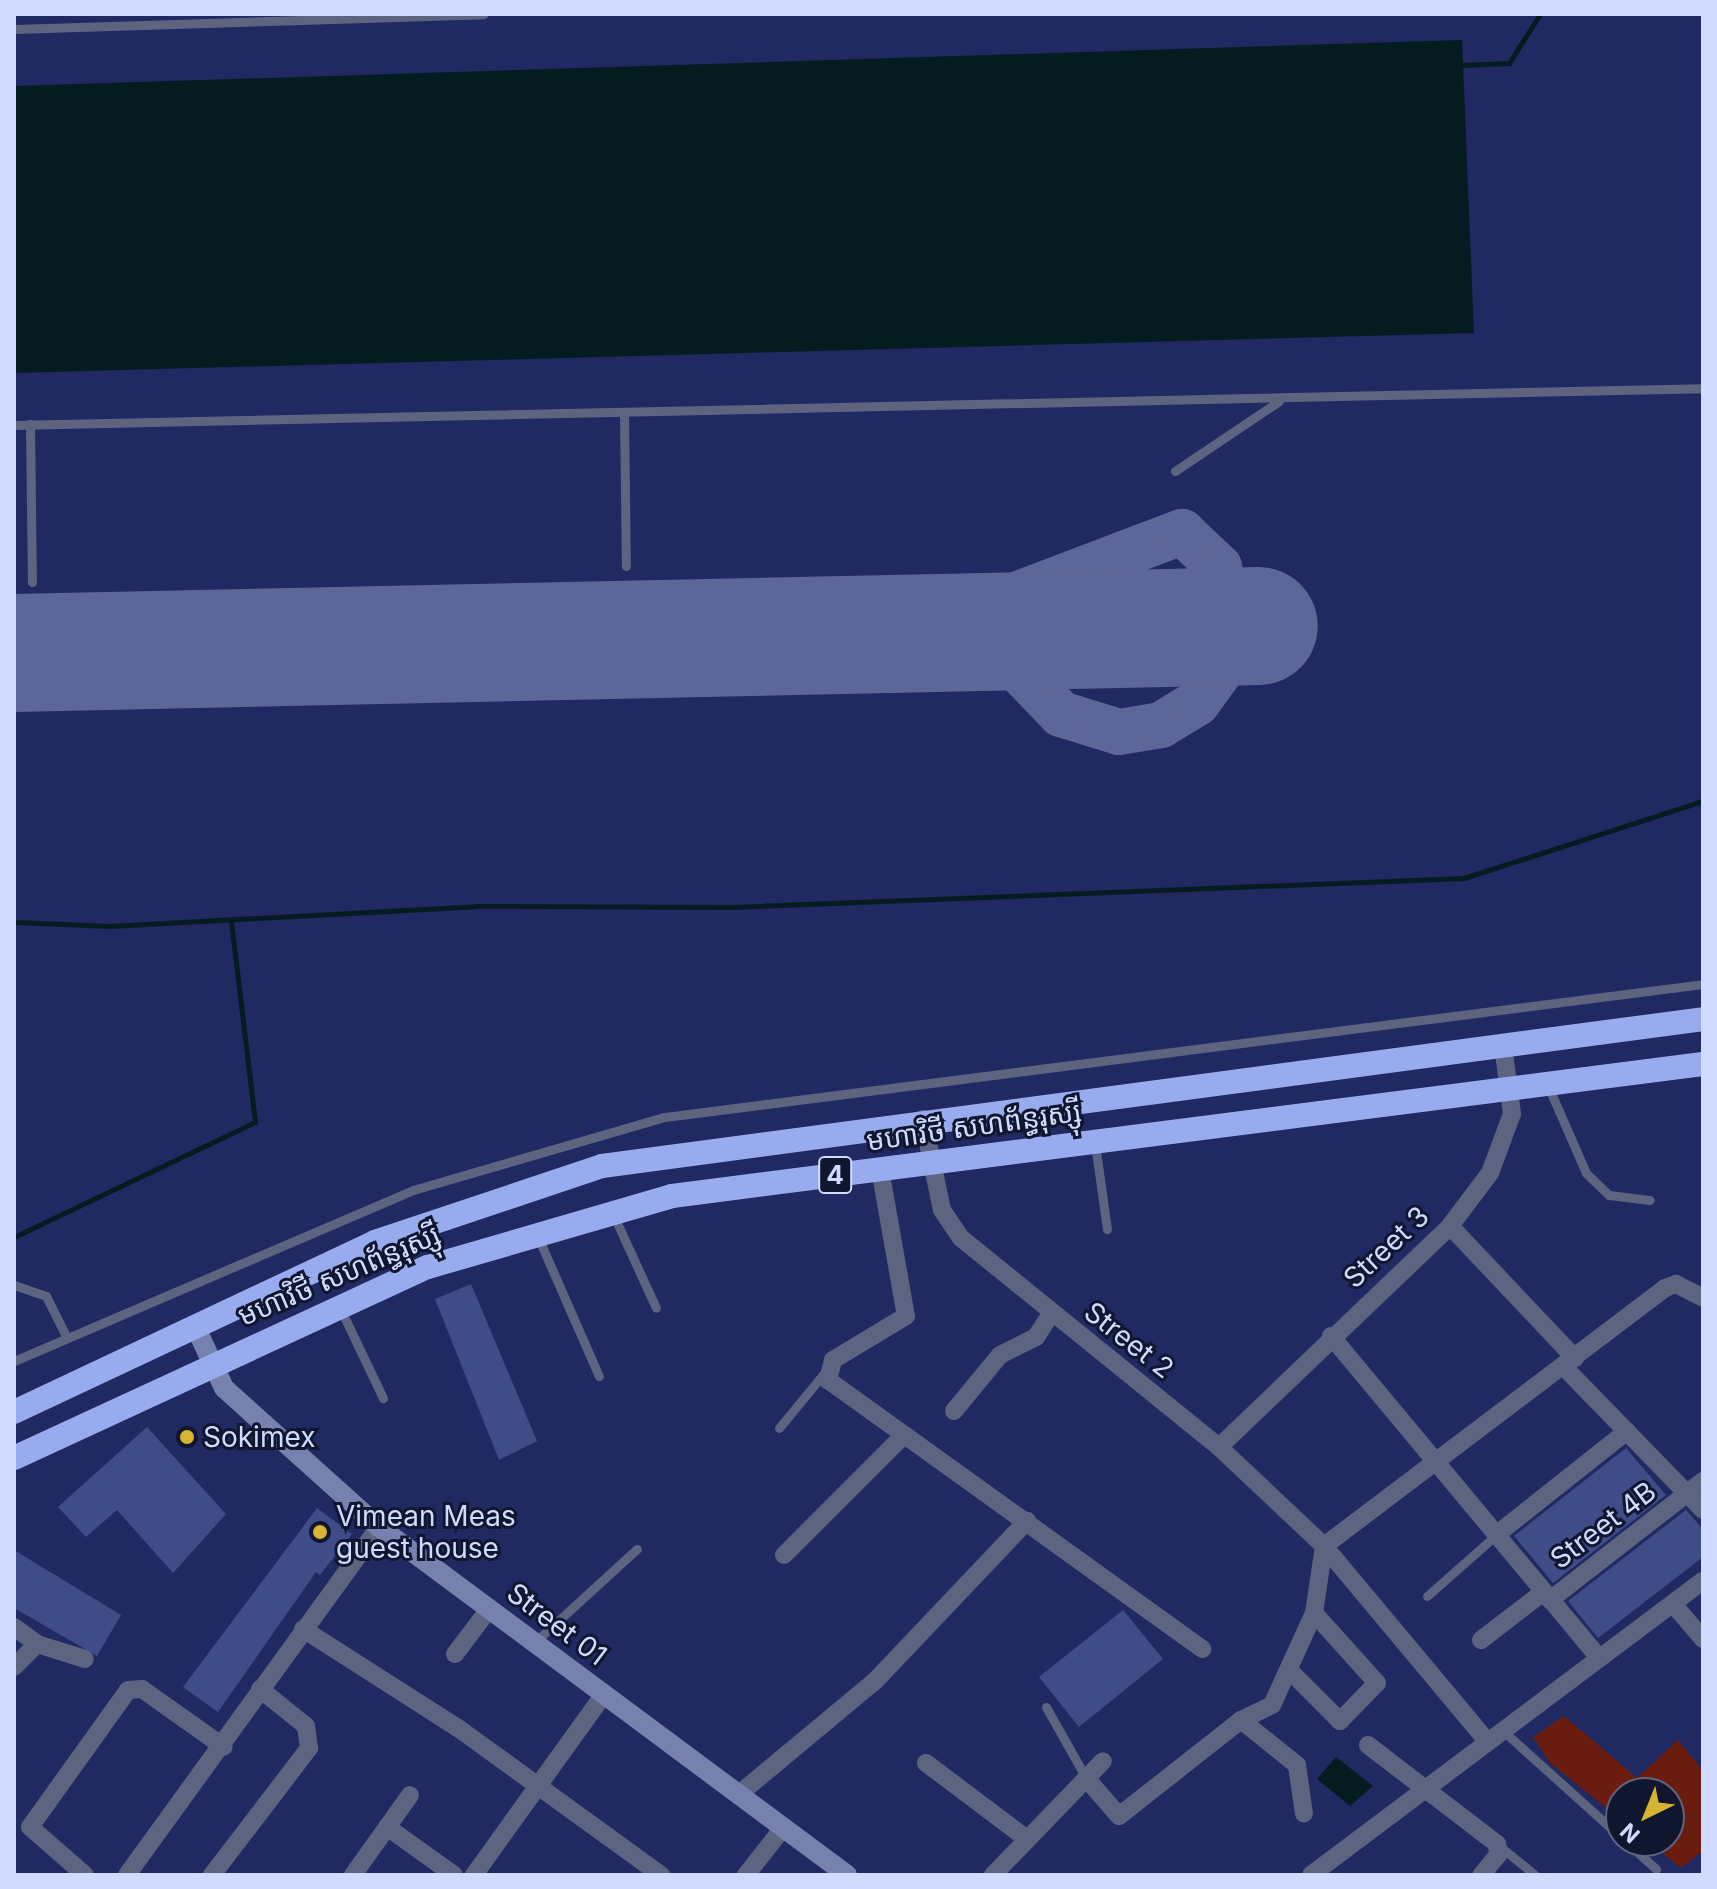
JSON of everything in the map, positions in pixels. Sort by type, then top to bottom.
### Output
[{"type":"highway","name":"មហាវិថី សហព័ន្ធរុស្ស៊ី","points":[[14,1412],[420,1224],[602,1166],[923,1119],[1703,1019]]},
{"type":"highway","name":"មហាវិថី សហព័ន្ធរុស្ស៊ី","points":[[14,1458],[339,1305],[536,1232],[672,1196],[1703,1064]]},
{"type":"street","name":"Street 3","points":[[1219,1447],[1331,1336],[1450,1226],[1490,1173],[1512,1114],[1503,1046]]},
{"type":"street","name":"Street 2","points":[[923,1119],[927,1163],[942,1210],[961,1238],[1051,1314],[1219,1447],[1324,1546],[1494,1735]]},
{"type":"street","points":[[880,1169],[906,1316],[827,1369],[828,1380],[902,1437],[1027,1521],[1202,1649]]},
{"type":"street","points":[[1450,1226],[1627,1431],[1703,1510]]},
{"type":"street","points":[[1086,1778],[1119,1816],[1241,1720],[1272,1705],[1292,1673],[1314,1613],[1321,1587],[1324,1546],[1441,1463],[1665,1288],[1676,1284],[1703,1298]]},
{"type":"street","points":[[954,1411],[1000,1355],[1036,1337],[1051,1314]]},
{"type":"street","name":"Street 01","points":[[195,1326],[224,1388],[379,1527],[847,1875]]},
{"type":"street","points":[[1331,1336],[1441,1463],[1546,1597],[1598,1656]]},
{"type":"street","points":[[1496,1535],[1627,1431]]},
{"type":"street","points":[[784,1555],[902,1437]]},
{"type":"street","name":"Street 4B","points":[[1481,1640],[1546,1597],[1703,1481]]},
{"type":"street","points":[[738,1795],[875,1681],[1027,1521]]},
{"type":"street","points":[[127,1875],[224,1747],[260,1689],[379,1527]]},
{"type":"street","points":[[1312,1875],[1598,1656],[1703,1581]]},
{"type":"street","points":[[1673,1604],[1703,1639]]},
{"type":"street","points":[[455,1654],[489,1609]]},
{"type":"street","points":[[1292,1673],[1340,1721],[1377,1683],[1314,1613]]},
{"type":"street","points":[[14,1627],[37,1644],[85,1659]]},
{"type":"street","points":[[303,1629],[538,1787],[661,1875]]},
{"type":"street","points":[[14,1667],[37,1644]]},
{"type":"street","points":[[85,1875],[30,1827],[128,1690],[142,1689],[224,1747]]},
{"type":"street","points":[[212,1875],[309,1748],[306,1726],[260,1689]]},
{"type":"street","points":[[474,1875],[604,1694]]},
{"type":"street","points":[[1241,1720],[1297,1765],[1304,1814]]},
{"type":"street","points":[[1368,1745],[1428,1786],[1497,1844],[1498,1855],[1481,1875]]},
{"type":"street","points":[[993,1875],[1103,1761]]},
{"type":"street","points":[[926,1763],[1027,1839]]},
{"type":"street","points":[[353,1875],[410,1795]]},
{"type":"street","points":[[387,1827],[454,1875]]},
{"type":"street","points":[[746,1875],[783,1828]]},
{"type":"lane","points":[[14,29],[484,14]]},
{"type":"lane","points":[[14,425],[1279,401],[1703,388]]},
{"type":"lane","points":[[1175,471],[1279,401]]},
{"type":"lane","points":[[624,412],[626,566]]},
{"type":"lane","points":[[30,424],[32,582]]},
{"type":"lane","points":[[14,1361],[66,1336],[413,1190],[665,1117],[1703,984]]},
{"type":"lane","points":[[1548,1086],[1586,1173],[1618,1198],[1650,1200]]},
{"type":"lane","points":[[1095,1141],[1107,1229]]},
{"type":"lane","points":[[612,1211],[656,1308]]},
{"type":"lane","points":[[536,1232],[599,1376]]},
{"type":"lane","points":[[14,1285],[46,1296],[66,1336]]},
{"type":"lane","points":[[339,1305],[383,1398]]},
{"type":"lane","points":[[779,1428],[827,1369]]},
{"type":"lane","points":[[1427,1596],[1496,1535]]},
{"type":"lane","points":[[535,1642],[637,1549]]},
{"type":"lane","points":[[1046,1707],[1086,1778]]},
{"type":"lane","points":[[1494,1735],[1605,1824]]},
{"type":"lane","points":[[1497,1844],[1535,1875]]},
{"type":"lane","points":[[1643,1857],[1656,1869]]},
{"type":"shaded area","points":[[1462,40],[1474,333],[14,373],[14,86]]},
{"type":"shaded area","points":[[1564,1716],[1636,1777],[1605,1777],[1605,1807],[1550,1763],[1533,1737]]},
{"type":"shaded area","points":[[1678,1740],[1703,1771],[1703,1851],[1681,1868],[1667,1857],[1685,1857],[1685,1777],[1638,1777]]},
{"type":"shaded area","points":[[1336,1757],[1373,1786],[1350,1806],[1317,1779]]},
{"type":"building","points":[[471,1284],[537,1441],[499,1460],[435,1299]]},
{"type":"building","points":[[147,1427],[226,1514],[173,1573],[117,1510],[86,1537],[58,1507]]},
{"type":"building","points":[[1626,1448],[1666,1495],[1553,1583],[1514,1536]]},
{"type":"building","points":[[317,1508],[352,1534],[320,1575],[316,1572],[218,1712],[183,1687]]},
{"type":"building","points":[[1686,1510],[1703,1529],[1703,1557],[1598,1638],[1568,1601]]},
{"type":"building","points":[[14,1550],[121,1615],[97,1656],[14,1608]]},
{"type":"building","points":[[1123,1610],[1163,1659],[1079,1727],[1039,1677]]},
{"type":"waterway","points":[[1463,65],[1509,63],[1540,14]]},
{"type":"waterway","points":[[14,922],[110,926],[475,906],[731,907],[1464,878],[1703,801]]},
{"type":"waterway","points":[[14,1237],[255,1122],[231,921]]},
{"type":"taxiway","points":[[913,634],[1182,532],[1219,567],[1233,627],[1221,670],[1197,703],[1161,725],[1119,732],[1061,714],[1005,656],[934,633]]},
{"type":"runway","points":[[14,653],[1259,626]]},
{"type":"place","name":"Sokimex","points":[[187,1437]]},
{"type":"place","name":"Vimean Meas guest house","points":[[320,1532]]}]
